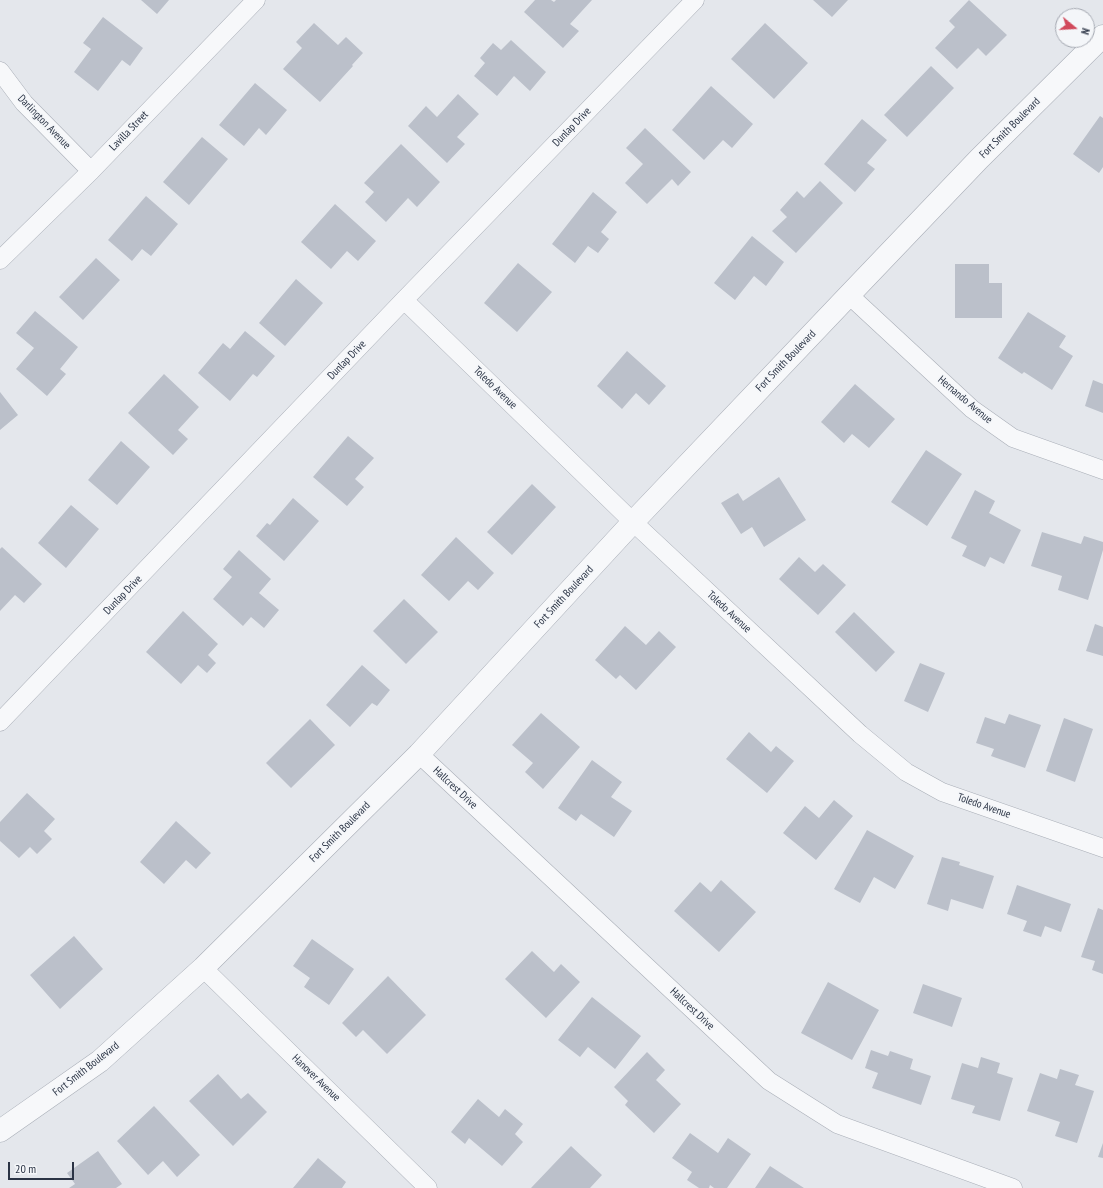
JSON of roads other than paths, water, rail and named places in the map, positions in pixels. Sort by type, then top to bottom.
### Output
[{"type":"street","name":"Lavilla Street","points":[[0,260],[91,171],[256,0]]},
{"type":"street","name":"Dunlap Drive","points":[[4,711],[695,0]]},
{"type":"street","name":"Fort Smith Boulevard","points":[[0,1131],[100,1061],[203,968],[419,754],[633,522],[849,295],[979,159],[1103,36]]},
{"type":"street","name":"Darlington Avenue","points":[[0,71],[24,103],[91,171]]},
{"type":"street","name":"Hernando Avenue","points":[[849,295],[972,409],[1013,438],[1103,470]]},
{"type":"street","name":"Toledo Avenue","points":[[404,300],[633,522],[860,734],[906,772],[942,792],[1103,848]]},
{"type":"street","name":"Hallcrest Drive","points":[[419,754],[769,1081],[837,1124],[1013,1188]]},
{"type":"street","name":"Hanover Avenue","points":[[203,968],[420,1185]]}]
